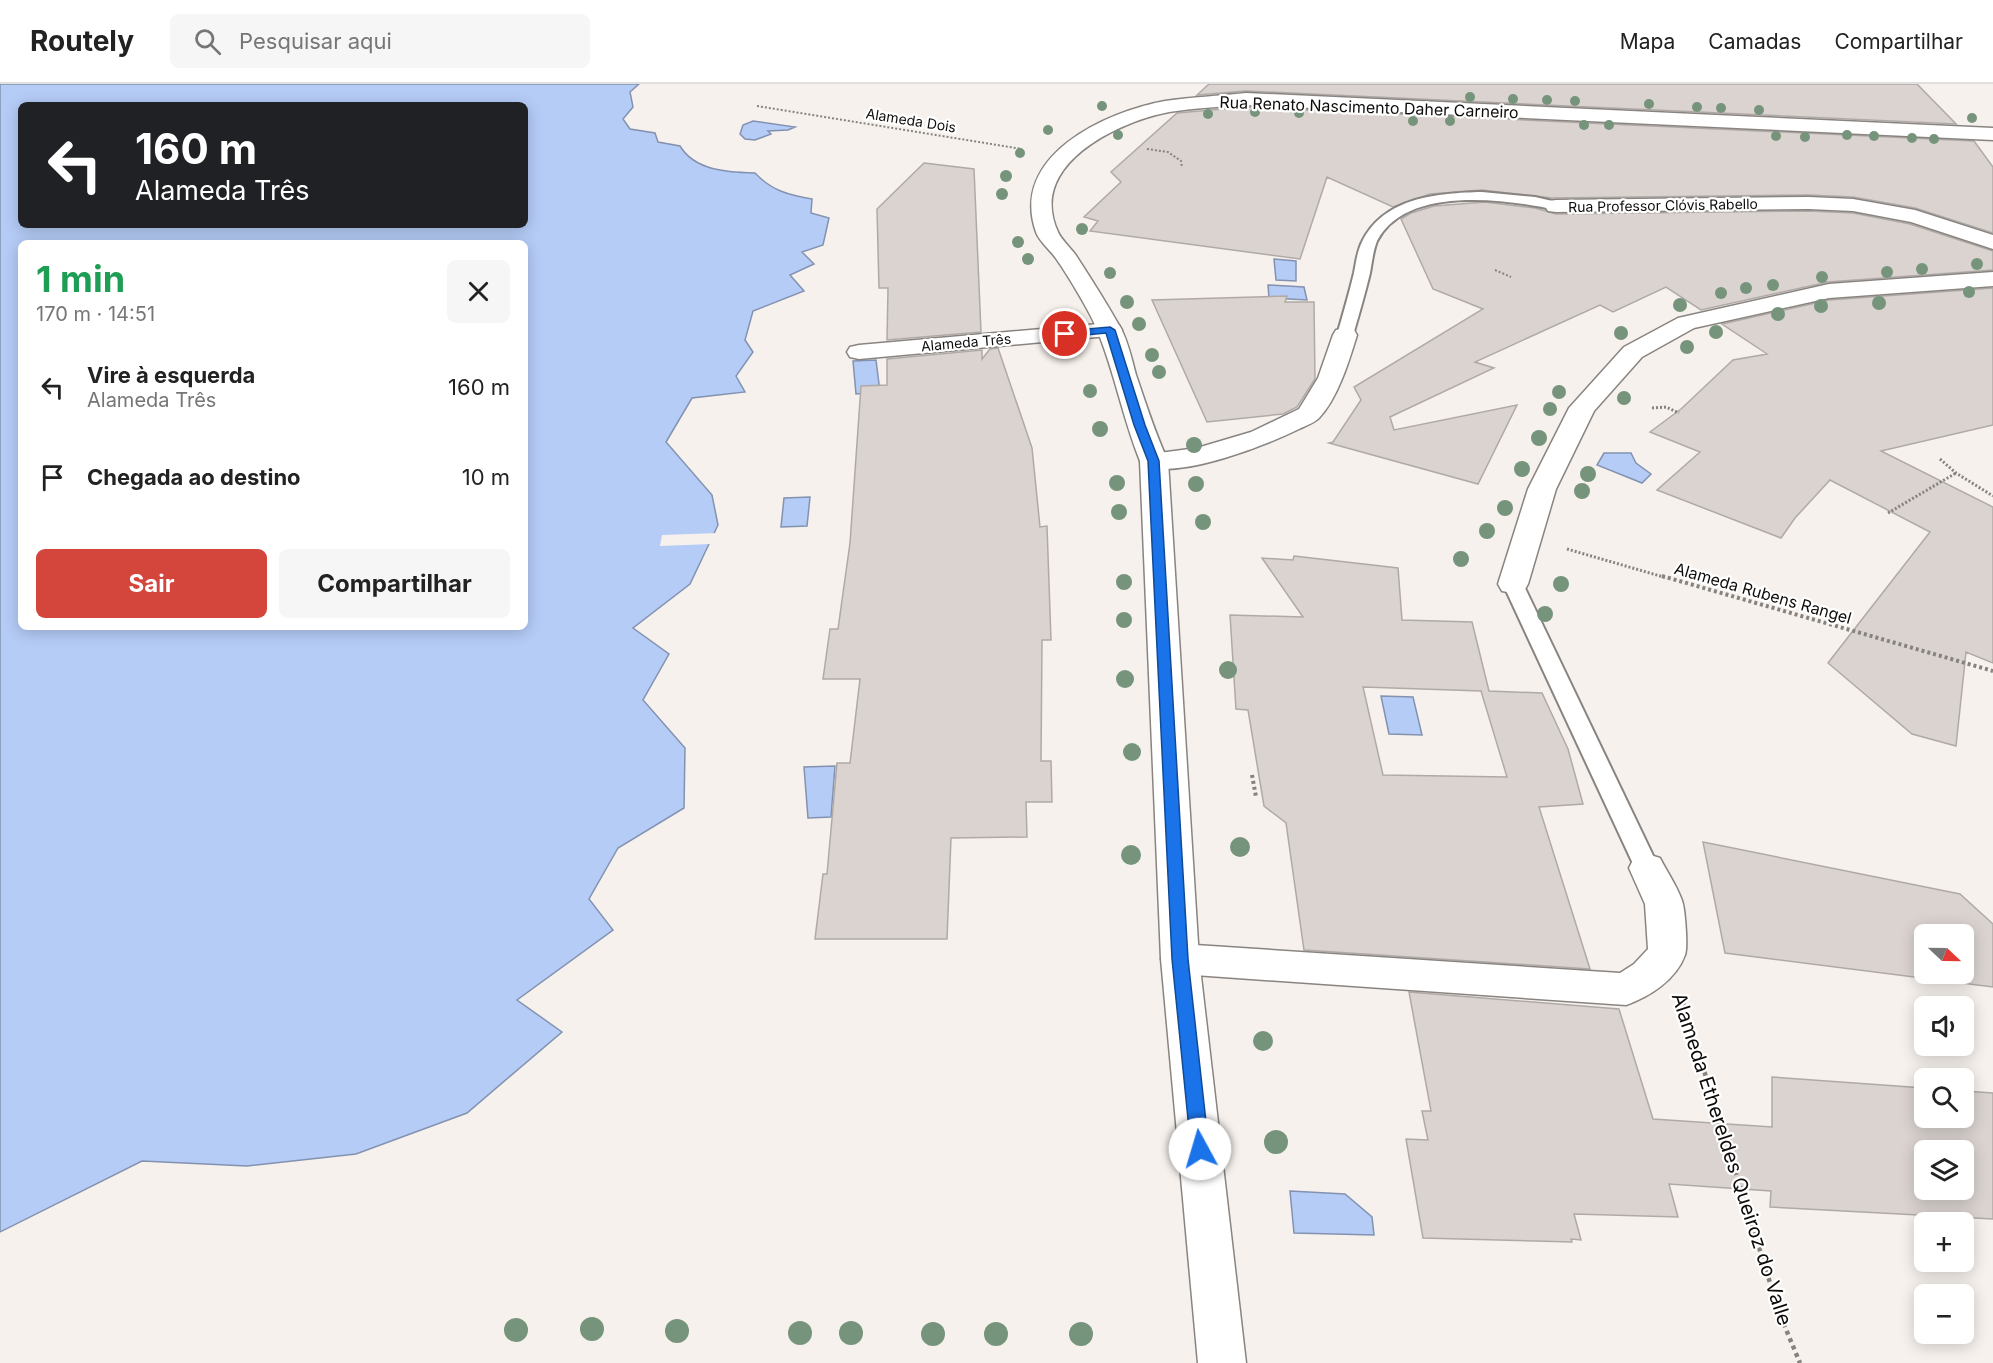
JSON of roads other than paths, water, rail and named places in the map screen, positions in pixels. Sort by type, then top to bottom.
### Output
[{"type":"street","name":"Rua Renato Nascimento Daher Carneiro","points":[[1222,1363],[1180,959],[1154,461],[1139,425],[1110,330],[1066,257],[1047,233],[1042,208],[1047,178],[1062,156],[1094,132],[1138,113],[1165,106],[1246,99],[1993,134]]},
{"type":"street","name":"Rua Professor Clóvis Rabello","points":[[1556,207],[1809,203],[1853,205],[1915,216],[1993,242]]},
{"type":"street","points":[[1513,584],[1542,489],[1582,408],[1633,352],[1686,323],[1829,291],[1993,279]]},
{"type":"street","name":"Alameda Três","points":[[859,352],[1110,330]]},
{"type":"street","name":"Rua Professor Clóvis Rabello","points":[[1154,461],[1199,456],[1260,438],[1309,414],[1331,378],[1345,335]]},
{"type":"street","points":[[1180,959],[1626,989],[1648,975],[1667,953],[1664,904],[1647,868]]},
{"type":"lane","name":"Rua Professor Clóvis Rabello","points":[[1345,335],[1370,240],[1385,218],[1409,205],[1446,196],[1513,198],[1540,201],[1556,207]]},
{"type":"lane","points":[[1513,584],[1647,868]]},
{"type":"water","points":[[0,84],[639,84],[630,92],[633,107],[623,119],[630,129],[655,133],[658,142],[680,146],[694,161],[703,165],[723,171],[755,173],[781,191],[812,199],[811,213],[829,218],[823,245],[802,252],[814,264],[790,275],[804,291],[753,311],[745,340],[753,352],[736,376],[745,392],[692,398],[666,442],[712,495],[718,525],[690,584],[633,628],[669,654],[643,700],[685,748],[684,808],[618,848],[589,899],[613,930],[517,1000],[562,1032],[467,1113],[356,1154],[247,1166],[142,1161],[0,1232]]},
{"type":"water","points":[[753,121],[795,127],[788,130],[768,131],[771,134],[755,140],[745,139],[740,134],[743,125]]},
{"type":"water","points":[[1274,259],[1296,261],[1296,281],[1276,280]]},
{"type":"water","points":[[1268,285],[1304,287],[1307,300],[1269,298]]},
{"type":"water","points":[[876,360],[880,392],[856,394],[853,361]]},
{"type":"water","points":[[1604,453],[1631,453],[1636,463],[1651,474],[1642,483],[1597,465]]},
{"type":"water","points":[[810,497],[807,526],[781,527],[784,498]]},
{"type":"water","points":[[1381,696],[1413,697],[1422,735],[1389,734]]},
{"type":"water","points":[[835,766],[831,817],[808,818],[804,767]]},
{"type":"water","points":[[1290,1191],[1345,1194],[1372,1217],[1374,1235],[1294,1233]]}]
